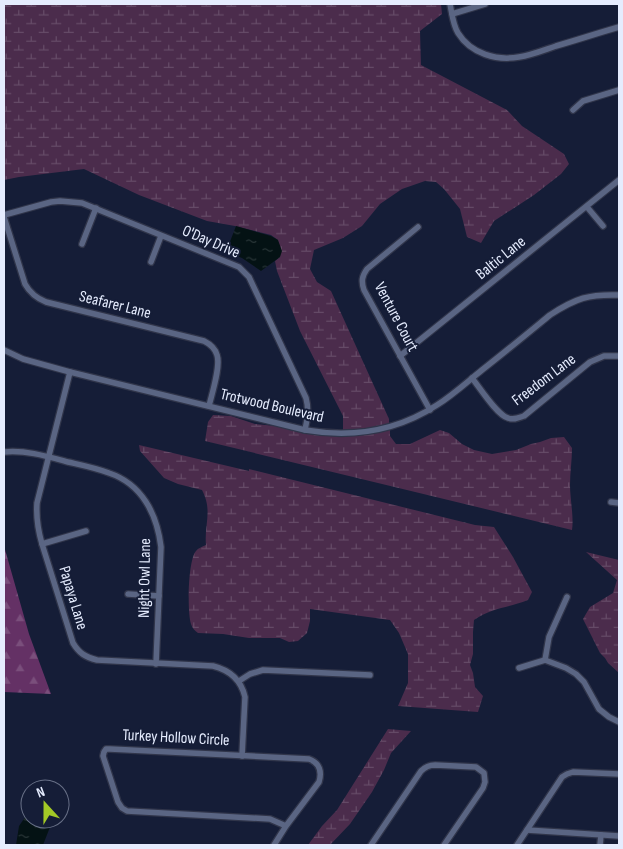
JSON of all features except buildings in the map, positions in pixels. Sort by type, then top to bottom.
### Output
[{"type":"street","points":[[450,4],[454,23],[458,33],[465,42],[474,49],[489,56],[502,58],[520,57],[619,27]]},
{"type":"street","points":[[452,14],[485,4]]},
{"type":"street","points":[[573,110],[582,102],[619,90]]},
{"type":"street","name":"Baltic Lane","points":[[400,356],[619,180]]},
{"type":"street","name":"O'Day Drive","points":[[4,216],[51,202],[82,203],[239,267],[249,277],[306,398],[308,416],[305,430]]},
{"type":"street","points":[[587,207],[603,226]]},
{"type":"street","points":[[82,244],[96,208]]},
{"type":"street","name":"Seafarer Lane","points":[[4,216],[28,291],[40,300],[204,341],[213,347],[217,354],[218,364],[208,406]]},
{"type":"street","name":"Venture Court","points":[[418,227],[367,269],[362,276],[362,284],[430,410]]},
{"type":"street","points":[[151,262],[161,236]]},
{"type":"street","name":"Trotwood Boulevard","points":[[4,350],[23,359],[70,372],[305,430],[326,433],[374,431],[402,423],[430,410],[550,315],[566,305],[590,296],[619,294]]},
{"type":"street","name":"Freedom Lane","points":[[472,378],[498,412],[510,419],[517,419],[524,416],[590,362],[604,356],[619,356]]},
{"type":"street","name":"Papaya Lane","points":[[70,372],[37,503],[36,516],[38,531],[73,643],[77,650],[88,658],[156,664],[212,666],[230,673],[239,681]]},
{"type":"street","name":"Night Owl Lane","points":[[4,452],[32,452],[110,473],[126,481],[147,503],[157,524],[161,547],[156,664]]},
{"type":"street","points":[[610,502],[619,503]]},
{"type":"street","points":[[42,544],[86,531]]},
{"type":"street","points":[[128,594],[159,596]]},
{"type":"street","points":[[545,660],[549,638],[566,597]]},
{"type":"street","points":[[519,668],[545,660],[566,668],[584,682],[599,709],[619,722]]},
{"type":"street","points":[[242,756],[245,696],[239,681],[250,674],[263,670],[370,676]]},
{"type":"street","name":"Turkey Hollow Circle","points":[[106,749],[242,756],[309,759],[317,764],[321,773],[319,782],[286,826],[270,818],[127,811],[118,802],[103,756],[106,749]]},
{"type":"street","points":[[371,845],[424,768],[429,765],[476,767],[484,773],[485,782],[483,788],[444,845]]},
{"type":"street","points":[[517,845],[562,777],[573,772],[619,774]]},
{"type":"street","points":[[274,845],[286,826]]},
{"type":"street","points":[[527,830],[619,836]]},
{"type":"street","points":[[600,845],[601,835]]},
{"type":"green space","points":[[4,4],[441,4],[442,14],[420,31],[421,65],[507,110],[522,126],[564,154],[569,164],[561,174],[534,195],[494,221],[481,243],[467,237],[460,209],[444,189],[436,182],[425,181],[402,189],[380,204],[362,226],[343,238],[314,250],[310,269],[317,282],[331,291],[389,419],[389,424],[373,428],[343,430],[343,416],[300,331],[277,271],[275,261],[280,257],[278,240],[271,235],[207,221],[139,195],[84,169],[4,180]]},
{"type":"green space","points":[[213,415],[231,416],[255,424],[286,427],[326,436],[351,436],[390,429],[390,436],[396,444],[410,444],[440,430],[449,433],[462,444],[474,450],[492,454],[516,450],[551,438],[564,437],[572,448],[570,485],[572,530],[205,441],[208,422]]},
{"type":"green space","points":[[139,445],[249,471],[249,469],[475,525],[494,527],[532,592],[528,600],[494,610],[474,620],[473,654],[470,665],[475,687],[483,696],[478,712],[398,706],[408,683],[408,654],[399,633],[390,620],[310,609],[307,633],[298,641],[289,642],[280,638],[249,638],[198,633],[192,627],[190,618],[189,586],[193,556],[197,550],[206,545],[207,504],[202,490],[178,484],[164,478],[140,451]]},
{"type":"green space","points":[[4,546],[29,634],[51,694],[4,692]]},
{"type":"green space","points":[[586,552],[619,560],[619,673],[600,653],[583,619],[590,607],[613,593],[617,580]]},
{"type":"green space","points":[[388,729],[411,731],[391,753],[372,792],[350,824],[330,845],[308,845],[337,810]]},
{"type":"water","points":[[236,226],[271,236],[278,240],[282,251],[280,257],[261,271],[242,258],[226,252]]},
{"type":"water","points":[[20,825],[20,829],[49,829],[43,845],[16,845]]}]
